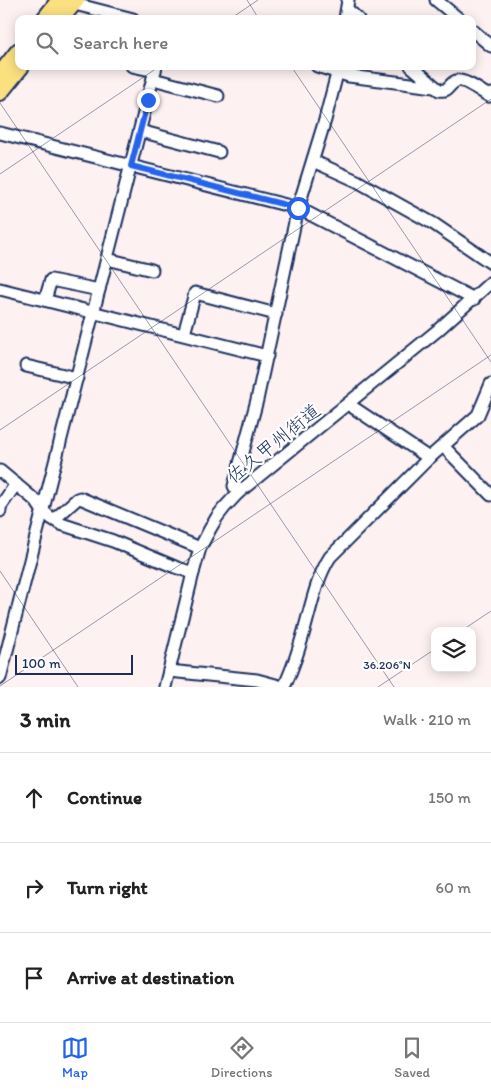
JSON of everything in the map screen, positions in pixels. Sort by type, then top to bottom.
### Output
[{"type":"highway","points":[[49,15],[65,1]]},
{"type":"highway","points":[[61,15],[65,1]]},
{"type":"highway","points":[[0,75],[15,56]]},
{"type":"highway","points":[[0,92],[18,70]]},
{"type":"street","points":[[436,0],[454,15]]},
{"type":"street","points":[[65,1],[119,15]]},
{"type":"street","points":[[476,33],[491,46]]},
{"type":"street","points":[[238,493],[234,486],[268,356],[298,208],[339,70]]},
{"type":"street","points":[[340,70],[349,76],[434,87]]},
{"type":"street","points":[[415,70],[439,90],[448,89],[457,80],[490,96]]},
{"type":"street","points":[[0,678],[155,72],[218,96]]},
{"type":"street","points":[[140,131],[219,152]]},
{"type":"street","points":[[0,135],[298,208],[474,299]]},
{"type":"street","points":[[313,162],[357,181],[434,224],[491,263]]},
{"type":"street","points":[[107,259],[152,270]]},
{"type":"street","points":[[45,300],[51,280],[99,290]]},
{"type":"street","name":"佐久甲州街道","points":[[165,687],[200,548],[224,508],[238,493],[431,336],[491,282]]},
{"type":"street","points":[[0,289],[268,356]]},
{"type":"street","points":[[184,334],[195,293],[276,314]]},
{"type":"street","points":[[26,366],[77,378]]},
{"type":"street","points":[[169,671],[257,680],[283,687],[302,639],[319,580],[330,557],[429,458],[478,415],[491,384]]},
{"type":"street","points":[[348,404],[429,458]]},
{"type":"street","points":[[443,446],[491,495]]},
{"type":"street","points":[[0,471],[36,501],[42,510],[61,524],[113,541],[193,573]]},
{"type":"street","points":[[0,511],[0,507],[16,484]]},
{"type":"street","points":[[55,520],[80,498],[200,548]]},
{"type":"route","points":[[148,100],[131,166],[298,208]]}]
